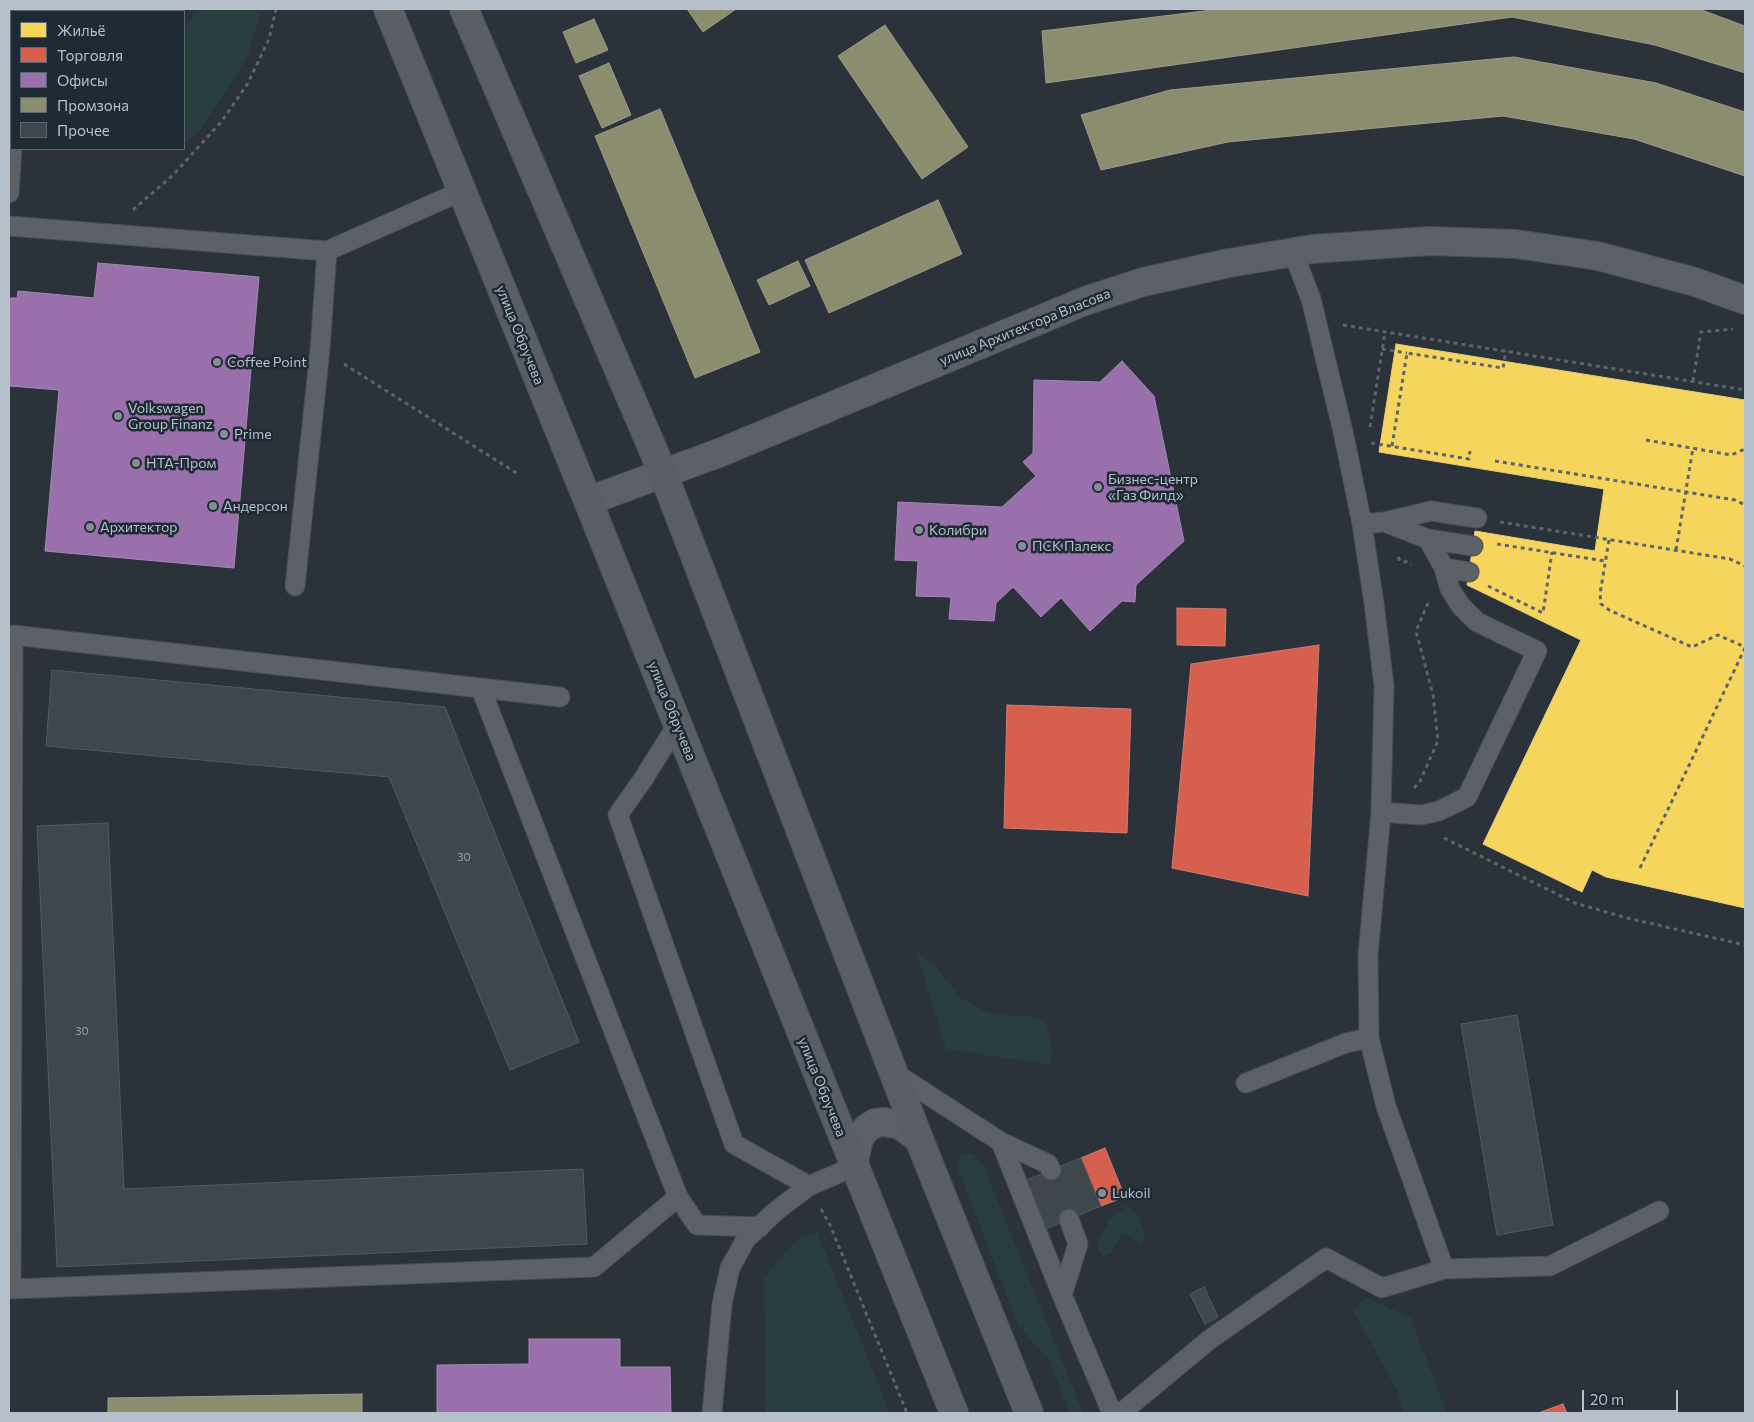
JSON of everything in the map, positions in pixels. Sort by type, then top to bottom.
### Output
[{"type":"main road","name":"улица Обручева","points":[[388,9],[588,501],[853,1167],[954,1413]]},
{"type":"main road","points":[[464,9],[663,474],[919,1139],[1029,1413]]},
{"type":"street","name":"улица Архитектора Власова","points":[[588,501],[736,446],[1085,301],[1143,282],[1229,263],[1312,249],[1430,241],[1516,244],[1598,256],[1695,282],[1745,300]]},
{"type":"street","points":[[853,1167],[859,1138],[866,1129],[875,1123],[900,1124],[919,1139]]},
{"type":"lane","points":[[9,193],[12,150]]},
{"type":"lane","points":[[9,226],[327,251],[462,191]]},
{"type":"lane","points":[[296,586],[320,349],[327,251]]},
{"type":"lane","points":[[1293,252],[1311,299],[1344,436],[1362,524],[1384,686],[1381,812],[1368,955],[1369,1038],[1386,1106],[1444,1268]]},
{"type":"lane","points":[[1362,524],[1384,522],[1431,511],[1477,518]]},
{"type":"lane","points":[[1384,522],[1428,539],[1473,546]]},
{"type":"lane","points":[[1381,812],[1420,815],[1439,811],[1467,797],[1537,651],[1477,622],[1460,605],[1450,589],[1444,568],[1428,539]]},
{"type":"lane","points":[[1444,568],[1469,572]]},
{"type":"lane","points":[[560,697],[13,635],[11,1289],[594,1267],[678,1197]]},
{"type":"lane","points":[[481,689],[678,1197],[697,1225],[760,1227]]},
{"type":"lane","points":[[677,725],[618,815],[734,1144],[809,1186]]},
{"type":"lane","points":[[1246,1083],[1346,1043],[1369,1038]]},
{"type":"lane","points":[[893,1072],[1001,1142],[1048,1164],[1051,1170]]},
{"type":"lane","points":[[1001,1142],[1112,1413]]},
{"type":"lane","points":[[712,1413],[722,1304],[730,1268],[746,1239],[776,1211],[809,1186],[853,1167]]},
{"type":"lane","points":[[1121,1413],[1209,1340],[1326,1258],[1382,1288],[1444,1268],[1550,1266],[1659,1211]]},
{"type":"lane","points":[[1062,1294],[1078,1244],[1069,1219]]},
{"type":"path","points":[[106,234],[174,175],[222,121],[248,83],[269,39],[276,9]]},
{"type":"path","points":[[1339,324],[1745,390]]},
{"type":"path","points":[[1694,381],[1701,332],[1734,329]]},
{"type":"path","points":[[1370,433],[1385,332]]},
{"type":"path","points":[[320,349],[518,474]]},
{"type":"path","points":[[1382,349],[1503,368],[1506,351]]},
{"type":"path","points":[[1392,446],[1407,353]]},
{"type":"path","points":[[1646,440],[1731,455],[1745,450]]},
{"type":"path","points":[[1368,442],[1469,459],[1470,451]]},
{"type":"path","points":[[1676,550],[1693,448]]},
{"type":"path","points":[[1495,461],[1735,500],[1745,504]]},
{"type":"path","points":[[1477,518],[1730,559],[1745,566]]},
{"type":"path","points":[[1608,540],[1600,594],[1601,604],[1609,610],[1692,647],[1718,635],[1745,648],[1640,868]]},
{"type":"path","points":[[1494,543],[1605,561]]},
{"type":"path","points":[[1486,586],[1543,613],[1552,552]]},
{"type":"path","points":[[1400,561],[1407,562]]},
{"type":"path","points":[[1406,790],[1413,790],[1420,781],[1438,741],[1433,695],[1416,631],[1444,568]]},
{"type":"path","points":[[1443,837],[1575,902],[1628,918],[1745,944]]},
{"type":"path","points":[[809,1186],[830,1225],[907,1413]]},
{"type":"green space","points":[[198,9],[262,9],[247,58],[200,131],[185,143],[185,24],[189,22]]},
{"type":"green space","points":[[916,952],[934,964],[961,998],[990,1014],[1038,1017],[1046,1023],[1053,1055],[1049,1065],[946,1049]]},
{"type":"green space","points":[[973,1153],[984,1167],[1083,1413],[1070,1413],[1049,1360],[1018,1325],[958,1169],[961,1154]]},
{"type":"green space","points":[[1127,1207],[1136,1212],[1145,1233],[1141,1244],[1122,1232],[1112,1253],[1103,1257],[1096,1246],[1110,1218]]},
{"type":"green space","points":[[817,1232],[890,1413],[766,1413],[764,1277],[801,1237]]},
{"type":"green space","points":[[1366,1298],[1410,1317],[1447,1413],[1403,1413],[1397,1390],[1353,1311]]},
{"type":"building: Жильё","points":[[1396,344],[1745,400],[1745,908],[1606,877],[1592,870],[1582,892],[1483,844],[1581,640],[1467,585],[1475,531],[1595,551],[1604,489],[1379,452]]},
{"type":"building: Торговля","points":[[1177,608],[1226,609],[1225,646],[1177,645]]},
{"type":"building: Торговля","points":[[1319,645],[1308,896],[1172,868],[1191,664]]},
{"type":"building: Торговля","points":[[1007,705],[1131,709],[1127,833],[1004,828]]},
{"type":"building: Торговля","points":[[1105,1148],[1125,1197],[1101,1206],[1081,1158]]},
{"type":"building: Торговля","points":[[1563,1404],[1567,1413],[1538,1413]]},
{"type":"building: Офисы","points":[[98,263],[259,277],[234,568],[45,551],[59,390],[10,386],[9,298],[17,298],[18,291],[94,298]]},
{"type":"building: Офисы","name":"Бизнес-центр «Газ Филд»","points":[[1122,361],[1154,396],[1184,541],[1136,585],[1135,602],[1122,601],[1090,631],[1061,598],[1041,617],[1013,587],[996,603],[994,621],[949,619],[951,597],[916,596],[918,561],[895,560],[898,502],[1002,507],[1036,476],[1023,462],[1033,453],[1034,380],[1100,382]]},
{"type":"building: Офисы","points":[[529,1339],[620,1339],[620,1367],[670,1367],[671,1413],[437,1413],[437,1365],[529,1364]]},
{"type":"building: Промзона","points":[[687,9],[736,9],[703,32]]},
{"type":"building: Промзона","points":[[1220,9],[1699,9],[1745,26],[1745,73],[1655,45],[1512,17],[1046,83],[1042,31]]},
{"type":"building: Промзона","points":[[594,19],[608,50],[576,63],[563,32]]},
{"type":"building: Промзона","points":[[885,25],[968,147],[922,179],[838,56]]},
{"type":"building: Промзона","points":[[1514,57],[1656,83],[1745,112],[1745,176],[1634,139],[1503,116],[1228,142],[1101,170],[1081,115],[1170,90]]},
{"type":"building: Промзона","points":[[609,63],[631,115],[602,128],[579,76]]},
{"type":"building: Промзона","points":[[660,109],[760,352],[695,378],[595,136]]},
{"type":"building: Промзона","points":[[938,200],[962,254],[829,313],[805,260]]},
{"type":"building: Промзона","points":[[798,261],[810,286],[769,305],[757,280]]},
{"type":"building: Промзона","points":[[362,1394],[362,1413],[108,1413],[108,1398]]},
{"type":"building: Прочее","points":[[52,670],[445,707],[579,1042],[510,1070],[389,777],[46,746]]},
{"type":"building: Прочее","points":[[108,823],[124,1189],[583,1169],[587,1244],[57,1267],[37,826]]},
{"type":"building: Прочее","points":[[1517,1015],[1553,1225],[1497,1235],[1461,1024]]},
{"type":"building: Прочее","points":[[1081,1158],[1101,1206],[1043,1230],[1024,1181]]},
{"type":"building: Прочее","points":[[1204,1287],[1218,1317],[1205,1324],[1190,1294]]},
{"type":"place","name":"Coffee Point","points":[[217,362]]},
{"type":"place","name":"Volkswagen Group Finanz","points":[[118,416]]},
{"type":"place","name":"Prime","points":[[224,434]]},
{"type":"place","name":"НТА-Пром","points":[[136,463]]},
{"type":"place","name":"Бизнес-центр «Газ Филд»","points":[[1098,487]]},
{"type":"place","name":"Андерсон","points":[[213,506]]},
{"type":"place","name":"Архитектор","points":[[90,527]]},
{"type":"place","name":"Колибри","points":[[919,530]]},
{"type":"place","name":"ПСК Палекс","points":[[1022,546]]},
{"type":"place","name":"Lukoil","points":[[1102,1193]]}]
